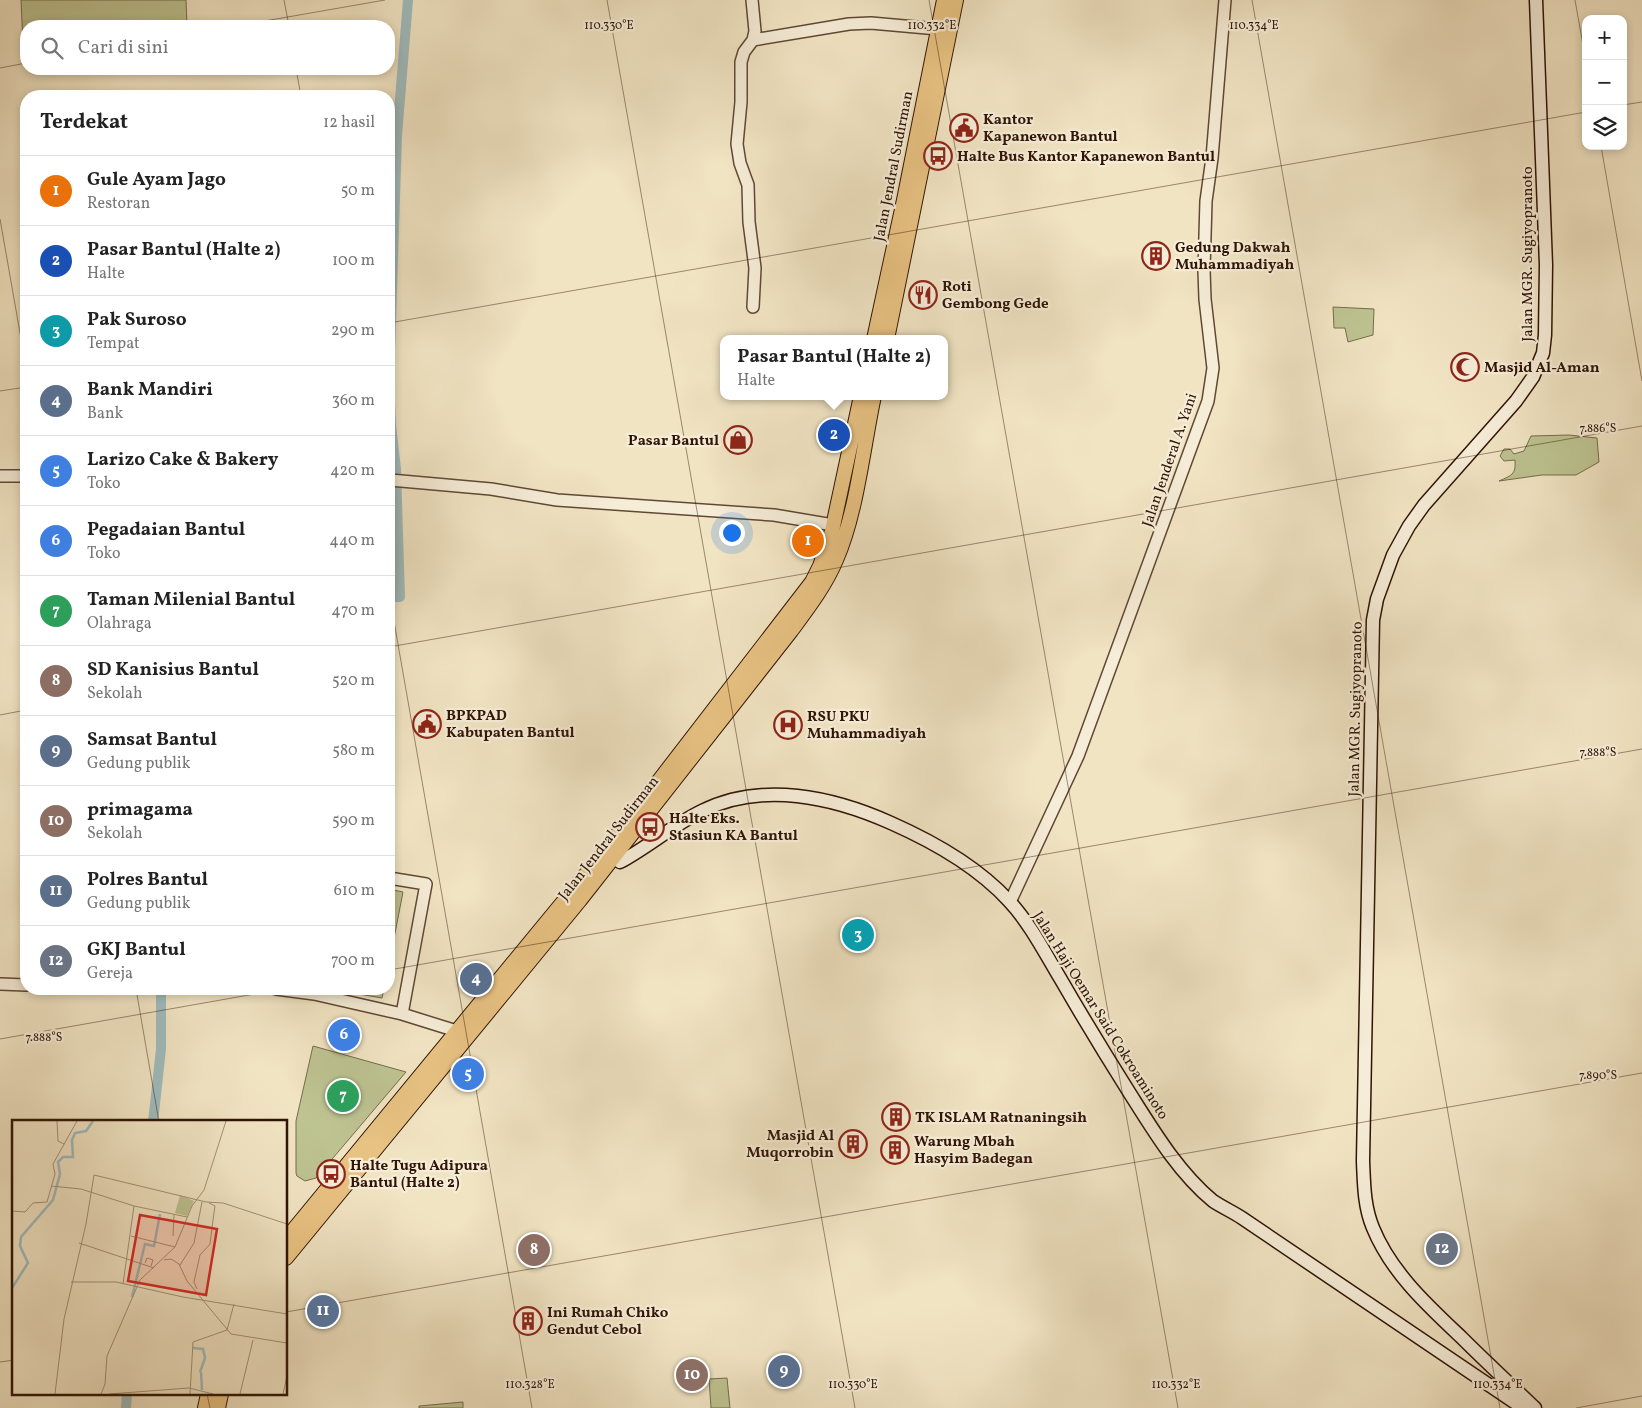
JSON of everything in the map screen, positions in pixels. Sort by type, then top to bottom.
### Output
[{"type":"main road","name":"Jalan Jendral Sudirman","points":[[888,335],[944,0]]},
{"type":"main road","name":"Jalan Jendral Sudirman","points":[[875,335],[907,216],[956,0]]},
{"type":"main road","name":"Jalan MGR. Sugiyopranoto","points":[[1535,1408],[1434,1311],[1396,1270],[1383,1251],[1372,1226],[1364,1190],[1363,1161],[1373,620],[1377,599],[1393,555],[1409,526],[1424,505],[1516,401],[1532,377],[1543,353],[1546,265],[1536,0]]},
{"type":"main road","name":"Jalan Jendral Sudirman","points":[[288,1237],[580,900],[749,676],[812,582],[823,558],[833,525],[860,400]]},
{"type":"main road","name":"Jalan Jendral Sudirman","points":[[288,1255],[464,1034],[601,856],[749,676],[792,631],[818,594],[837,559],[852,505],[873,400]]},
{"type":"main road","name":"Jalan Haji Oemar Said Cokroaminoto","points":[[612,857],[620,862],[699,812],[718,804],[768,795],[799,796],[823,800],[869,813],[940,848],[977,872],[1010,902],[1042,949],[1093,1035],[1150,1125],[1192,1180],[1214,1201],[1523,1408]]},
{"type":"street","points":[[752,0],[755,25],[753,40],[744,52],[741,62],[741,102],[737,144],[740,163],[748,185],[749,222],[755,268],[753,307]]},
{"type":"street","name":"Jalan Jenderal A. Yani","points":[[1010,902],[1078,756],[1208,400],[1213,368],[1205,299],[1206,201],[1212,158],[1225,0]]},
{"type":"street","points":[[753,40],[849,24],[880,24],[938,29]]},
{"type":"street","points":[[0,476],[20,476]]},
{"type":"street","points":[[395,480],[491,489],[557,500],[774,515],[833,525]]},
{"type":"street","points":[[395,879],[426,884],[402,1014]]},
{"type":"street","points":[[0,984],[20,985]]},
{"type":"street","points":[[318,995],[402,1014],[464,1034]]},
{"type":"green space","points":[[21,0],[186,0],[187,20],[22,20]]},
{"type":"green space","points":[[1333,307],[1374,309],[1373,335],[1348,342],[1345,328],[1334,328]]},
{"type":"green space","points":[[1569,435],[1597,438],[1599,462],[1576,475],[1542,475],[1499,481],[1510,476],[1515,469],[1515,460],[1504,461],[1500,456],[1504,449],[1510,449],[1514,454],[1524,451],[1531,436]]},
{"type":"green space","points":[[395,890],[403,892],[395,933]]},
{"type":"green space","points":[[364,995],[383,995],[382,998]]},
{"type":"green space","points":[[313,1046],[406,1072],[316,1178],[305,1181],[297,1176],[296,1173],[296,1121]]},
{"type":"green space","points":[[727,1378],[730,1408],[711,1408],[709,1379]]},
{"type":"green space","points":[[463,1402],[463,1408],[419,1408],[419,1406]]},
{"type":"waterway","points":[[395,197],[397,136],[408,0]]},
{"type":"waterway","points":[[395,460],[400,597],[395,597]]},
{"type":"waterway","points":[[153,1120],[161,1049],[161,995]]},
{"type":"waterway","points":[[126,1408],[127,1396]]},
{"type":"place","name":"Kantor Kapanewon Bantul","points":[[964,128]]},
{"type":"place","name":"Halte Bus Kantor Kapanewon Bantul","points":[[938,156]]},
{"type":"place","name":"Gedung Dakwah Muhammadiyah","points":[[1156,256]]},
{"type":"place","name":"Roti Gembong Gede","points":[[923,295]]},
{"type":"place","name":"Masjid Al-Aman","points":[[1465,367]]},
{"type":"place","name":"Pasar Bantul (Halte 2)","points":[[834,435]]},
{"type":"place","name":"Pasar Bantul","points":[[738,440]]},
{"type":"place","name":"Gule Ayam Jago","points":[[808,541]]},
{"type":"place","name":"BPKPAD Kabupaten Bantul","points":[[427,724]]},
{"type":"place","name":"RSU PKU Muhammadiyah","points":[[788,725]]},
{"type":"place","name":"Halte Eks. Stasiun KA Bantul","points":[[650,827]]},
{"type":"place","name":"Pak Suroso","points":[[858,935]]},
{"type":"place","name":"Bank Mandiri","points":[[476,979]]},
{"type":"place","name":"Pegadaian Bantul","points":[[344,1035]]},
{"type":"place","name":"Larizo Cake & Bakery","points":[[468,1074]]},
{"type":"place","name":"Taman Milenial Bantul","points":[[343,1096]]},
{"type":"place","name":"TK ISLAM Ratnaningsih","points":[[896,1117]]},
{"type":"place","name":"Masjid Al Muqorrobin","points":[[853,1144]]},
{"type":"place","name":"Warung Mbah Hasyim Badegan","points":[[895,1150]]},
{"type":"place","name":"Halte Tugu Adipura Bantul (Halte 2)","points":[[331,1174]]},
{"type":"place","name":"GKJ Bantul","points":[[1442,1249]]},
{"type":"place","name":"SD Kanisius Bantul","points":[[534,1250]]},
{"type":"place","name":"Polres Bantul","points":[[323,1311]]},
{"type":"place","name":"Ini Rumah Chiko Gendut Cebol","points":[[528,1321]]},
{"type":"place","name":"Samsat Bantul","points":[[784,1371]]},
{"type":"place","name":"primagama","points":[[692,1375]]}]
